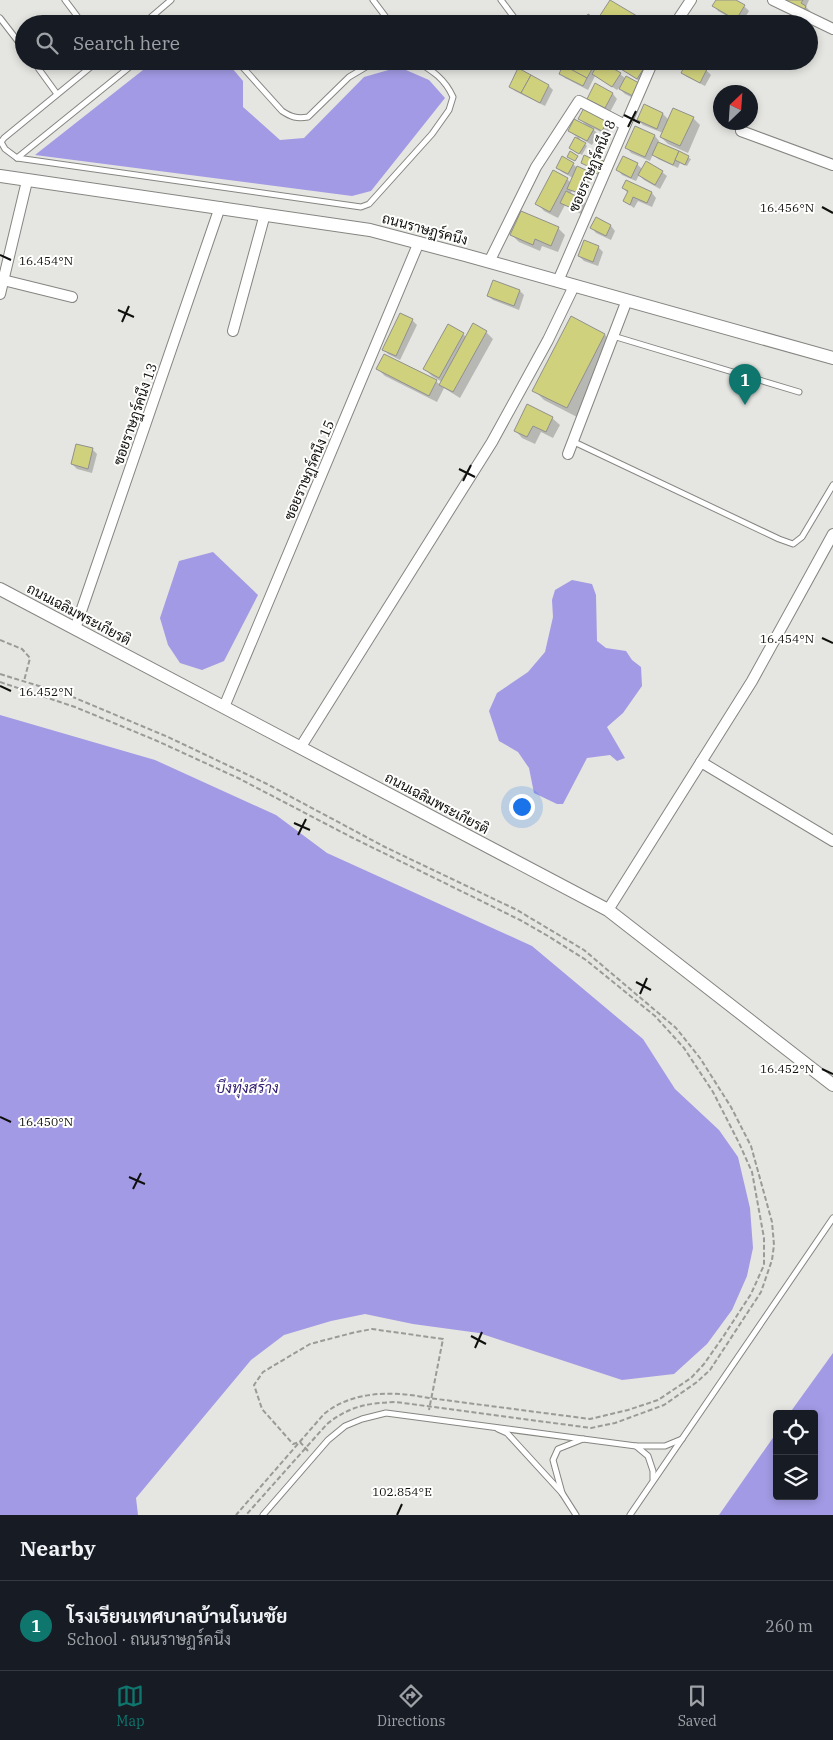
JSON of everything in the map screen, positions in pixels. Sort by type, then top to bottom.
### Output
[{"type":"street","points":[[681,15],[691,0]]},
{"type":"street","points":[[773,0],[804,15]]},
{"type":"street","points":[[818,22],[833,29]]},
{"type":"street","name":"ซอยราษฏร์คนึง 8","points":[[558,281],[649,70]]},
{"type":"street","points":[[488,262],[536,167],[579,101],[624,125]]},
{"type":"street","points":[[741,131],[833,166]]},
{"type":"street","name":"ถนนราษฏร์คนึง","points":[[0,176],[370,230],[833,358]]},
{"type":"street","points":[[0,294],[27,181]]},
{"type":"street","name":"ซอยราษฏร์คนึง 13","points":[[75,629],[220,208]]},
{"type":"street","points":[[233,331],[266,214]]},
{"type":"street","name":"ซอยราษฏร์คนึง 15","points":[[224,708],[419,242]]},
{"type":"street","points":[[3,280],[72,298]]},
{"type":"street","points":[[300,748],[492,442],[548,340],[574,286]]},
{"type":"street","points":[[568,454],[627,300]]},
{"type":"street","points":[[608,910],[752,680],[833,534]]},
{"type":"street","name":"ถนนเฉลิมพระเกียรติ","points":[[0,589],[608,910],[833,1085]]},
{"type":"street","points":[[701,762],[833,841]]},
{"type":"lane","points":[[65,0],[76,15]]},
{"type":"lane","points":[[153,15],[171,0]]},
{"type":"lane","points":[[373,0],[384,15]]},
{"type":"lane","points":[[501,0],[512,15]]},
{"type":"lane","points":[[0,18],[15,37]]},
{"type":"lane","points":[[40,70],[57,94]]},
{"type":"lane","points":[[87,70],[2,138],[1,142],[5,149],[17,158],[361,207],[369,204],[432,134],[449,110],[454,97],[448,84],[431,70]]},
{"type":"lane","points":[[17,158],[126,70]]},
{"type":"lane","points":[[245,70],[282,112],[291,117],[299,118],[308,117],[349,77],[361,70]]},
{"type":"lane","points":[[612,336],[799,392]]},
{"type":"lane","points":[[572,441],[793,544],[802,537],[833,485]]},
{"type":"lane","points":[[628,1515],[833,1218]]},
{"type":"lane","points":[[263,1515],[328,1440],[345,1426],[362,1419],[386,1413],[636,1446],[665,1446],[682,1439]]},
{"type":"lane","points":[[488,1426],[507,1433],[562,1493],[576,1515]]},
{"type":"lane","points":[[562,1493],[553,1460],[558,1449],[583,1438]]},
{"type":"lane","points":[[636,1446],[648,1456],[653,1471],[653,1481]]},
{"type":"path","points":[[0,640],[27,653],[30,662],[24,682]]},
{"type":"path","points":[[0,674],[68,695],[168,737],[265,783],[371,840],[517,910],[553,930],[584,950],[676,1028],[700,1058],[751,1146],[772,1222],[774,1245],[772,1260],[760,1292],[710,1370],[697,1382],[664,1405],[615,1423],[591,1428],[396,1402],[373,1403],[354,1408],[340,1414],[327,1424],[246,1515]]},
{"type":"path","points":[[0,682],[75,707],[155,740],[238,778],[351,837],[522,921],[586,960],[655,1016],[684,1048],[713,1092],[752,1172],[764,1238],[764,1265],[751,1294],[724,1337],[704,1364],[691,1378],[658,1400],[628,1410],[590,1419],[404,1393],[383,1394],[343,1402],[324,1414],[236,1515]]},
{"type":"path","points":[[300,1442],[293,1444],[262,1409],[254,1385],[263,1372],[310,1344],[352,1332],[372,1329],[443,1339],[428,1418]]},
{"type":"path","points":[[300,1442],[314,1457]]},
{"type":"water","points":[[143,70],[234,70],[243,81],[243,107],[280,140],[304,138],[364,77],[388,70],[406,70],[429,80],[445,98],[371,191],[352,196],[35,155]]},
{"type":"water","points":[[213,552],[258,595],[224,661],[202,670],[180,663],[168,645],[160,618],[179,561]]},
{"type":"water","points":[[572,580],[592,584],[596,595],[597,641],[606,648],[626,651],[632,660],[641,667],[642,686],[623,713],[607,727],[625,758],[617,761],[610,755],[587,758],[563,804],[557,804],[534,793],[529,768],[518,752],[499,741],[489,711],[497,693],[528,672],[545,652],[553,617],[552,600],[555,590]]},
{"type":"water","name":"บึงทุ่งสร้าง","points":[[0,715],[155,760],[276,815],[327,853],[532,946],[643,1039],[675,1089],[719,1130],[738,1157],[750,1208],[753,1248],[747,1276],[732,1310],[707,1344],[674,1374],[622,1380],[479,1333],[413,1324],[365,1314],[331,1321],[284,1335],[251,1360],[136,1498],[138,1515],[0,1515]]},
{"type":"water","points":[[833,1353],[833,1515],[719,1515],[773,1438],[773,1500],[818,1500],[818,1410],[792,1410]]},
{"type":"building","points":[[610,0],[635,15],[600,15]]},
{"type":"building","points":[[716,0],[736,0],[745,5],[739,15],[727,15],[712,6]]},
{"type":"building","points":[[783,0],[803,0],[801,3],[806,6],[804,11]]},
{"type":"building","points":[[517,70],[522,70],[531,75],[521,93],[509,87]]},
{"type":"building","points":[[561,70],[572,70],[587,78],[583,86],[559,74]]},
{"type":"building","points":[[571,70],[592,70],[587,78]]},
{"type":"building","points":[[594,70],[616,70],[621,73],[612,87],[592,74]]},
{"type":"building","points":[[622,70],[643,70],[637,79]]},
{"type":"building","points":[[682,70],[706,70],[700,83],[681,73]]},
{"type":"building","points":[[531,75],[549,85],[540,103],[521,93]]},
{"type":"building","points":[[626,76],[639,83],[633,96],[619,89]]},
{"type":"building","points":[[595,83],[613,93],[605,108],[587,99]]},
{"type":"building","points":[[644,104],[663,113],[657,129],[637,120]]},
{"type":"building","points":[[585,106],[609,118],[602,131],[578,119]]},
{"type":"building","points":[[673,108],[694,117],[680,146],[660,137]]},
{"type":"building","points":[[574,119],[594,129],[587,141],[568,131]]},
{"type":"building","points":[[635,126],[655,135],[645,157],[625,148]]},
{"type":"building","points":[[575,137],[586,143],[579,154],[569,148]]},
{"type":"building","points":[[658,142],[679,151],[673,165],[652,155]]},
{"type":"building","points":[[570,151],[578,156],[575,161],[567,157]]},
{"type":"building","points":[[679,151],[689,156],[685,165],[675,160]]},
{"type":"building","points":[[584,155],[597,161],[594,169],[581,163]]},
{"type":"building","points":[[562,156],[574,163],[568,174],[556,168]]},
{"type":"building","points":[[623,156],[638,163],[631,178],[616,170]]},
{"type":"building","points":[[599,159],[606,162],[600,175],[593,172]]},
{"type":"building","points":[[646,161],[663,171],[655,185],[638,175]]},
{"type":"building","points":[[577,166],[588,171],[579,193],[567,189]]},
{"type":"building","points":[[553,170],[568,178],[550,212],[535,204]]},
{"type":"building","points":[[626,180],[652,192],[647,203],[633,197],[630,205],[623,201],[628,191],[622,188]]},
{"type":"building","points":[[566,191],[582,199],[576,210],[560,203]]},
{"type":"building","points":[[521,211],[559,227],[551,246],[535,239],[533,245],[510,235]]},
{"type":"building","points":[[596,217],[611,225],[606,236],[590,228]]},
{"type":"building","points":[[584,240],[599,246],[593,262],[578,256]]},
{"type":"building","points":[[493,280],[520,290],[514,306],[487,296]]},
{"type":"building","points":[[400,313],[413,319],[396,356],[382,350]]},
{"type":"building","points":[[571,316],[605,334],[567,408],[532,391]]},
{"type":"building","points":[[473,323],[487,331],[453,392],[439,385]]},
{"type":"building","points":[[448,324],[464,333],[439,378],[423,369]]},
{"type":"building","points":[[384,354],[437,380],[429,396],[376,369]]},
{"type":"building","points":[[527,404],[553,417],[546,432],[533,426],[527,437],[514,431]]},
{"type":"building","points":[[76,444],[93,448],[88,469],[71,464]]},
{"type":"place","name":"โรงเรียนเทศบาลบ้านโนนชัย","points":[[745,405]]}]
